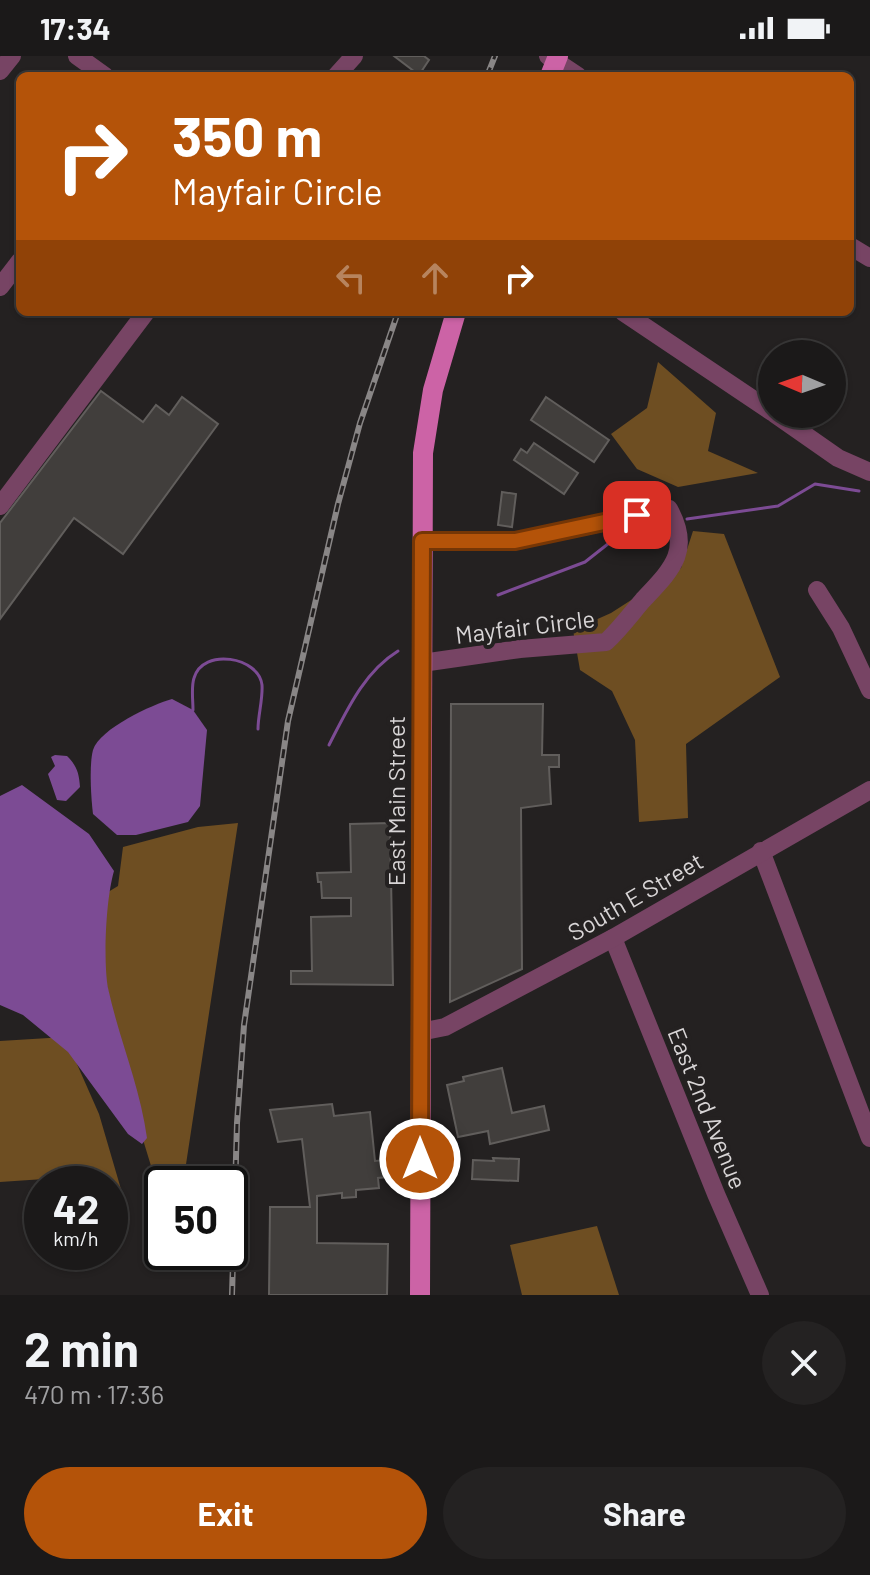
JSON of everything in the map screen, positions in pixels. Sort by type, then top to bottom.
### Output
[{"type":"main road","name":"East Main Street","points":[[420,1295],[425,432],[455,316]]},
{"type":"street","points":[[0,71],[12,56]]},
{"type":"street","points":[[77,56],[99,72]]},
{"type":"street","points":[[340,72],[354,56]]},
{"type":"street","points":[[553,62],[571,72]]},
{"type":"street","points":[[0,287],[16,266]]},
{"type":"street","points":[[0,506],[143,316]]},
{"type":"street","points":[[629,316],[758,403]]},
{"type":"street","points":[[795,428],[838,458],[870,472]]},
{"type":"street","name":"Mayfair Circle","points":[[422,541],[515,541],[669,509],[678,525],[681,543],[663,581],[606,642],[520,649],[422,663]]},
{"type":"street","points":[[817,590],[841,628],[870,690]]},
{"type":"street","name":"South E Street","points":[[420,1032],[445,1027],[613,938],[870,790]]},
{"type":"street","points":[[761,851],[870,1138]]},
{"type":"street","name":"East 2nd Avenue","points":[[613,938],[760,1295]]},
{"type":"shaded area","points":[[658,362],[716,413],[708,451],[758,473],[678,487],[637,469],[611,434],[647,408]]},
{"type":"shaded area","points":[[693,531],[724,534],[780,677],[686,744],[688,818],[639,822],[635,740],[612,691],[580,670],[573,630],[611,613],[681,568]]},
{"type":"shaded area","points":[[172,699],[193,710],[207,730],[200,806],[188,822],[136,835],[117,835],[93,814],[93,750],[97,742],[116,726]]},
{"type":"shaded area","points":[[67,756],[78,774],[80,787],[66,801],[57,800],[48,774],[55,766],[51,757]]},
{"type":"shaded area","points":[[22,785],[89,834],[114,871],[107,913],[106,976],[144,1119],[147,1138],[142,1144],[128,1134],[68,1052],[23,1015],[0,1005],[0,796]]},
{"type":"shaded area","points":[[238,823],[186,1166],[151,1166],[130,1097],[90,903],[118,886],[123,847],[198,827]]},
{"type":"shaded area","points":[[65,1037],[99,1114],[114,1166],[24,1166],[24,1180],[0,1182],[0,1041]]},
{"type":"shaded area","points":[[597,1226],[619,1295],[522,1295],[510,1245]]},
{"type":"building","points":[[394,56],[424,56],[429,60],[421,72],[415,72]]},
{"type":"building","points":[[101,391],[143,422],[156,405],[169,415],[182,397],[218,424],[123,554],[74,518],[0,619],[0,523]]},
{"type":"building","points":[[546,397],[609,440],[594,462],[531,420]]},
{"type":"building","points":[[534,443],[578,473],[564,494],[514,460],[521,449],[527,453]]},
{"type":"building","points":[[502,492],[516,494],[512,527],[498,525]]},
{"type":"building","points":[[451,704],[543,704],[542,755],[559,755],[559,767],[549,767],[551,804],[521,808],[522,969],[450,1002]]},
{"type":"building","points":[[390,823],[393,985],[291,984],[291,971],[312,971],[311,917],[351,916],[351,898],[322,898],[317,873],[351,872],[350,824]]},
{"type":"building","points":[[502,1068],[512,1113],[544,1106],[549,1130],[490,1144],[488,1131],[458,1137],[447,1085],[464,1081],[463,1077]]},
{"type":"building","points":[[332,1104],[334,1116],[370,1112],[375,1161],[385,1160],[387,1177],[378,1178],[379,1188],[356,1190],[356,1197],[342,1198],[342,1193],[317,1196],[317,1243],[388,1244],[387,1295],[269,1295],[270,1207],[310,1207],[302,1139],[278,1142],[270,1110]]},
{"type":"building","points":[[493,1158],[519,1159],[518,1181],[472,1179],[473,1160],[494,1161]]},
{"type":"waterway","points":[[687,519],[778,506],[815,484],[859,491]]},
{"type":"waterway","points":[[498,595],[585,562],[618,536],[661,521]]},
{"type":"waterway","points":[[329,745],[366,681],[398,651]]},
{"type":"waterway","points":[[193,710],[192,689],[199,668],[219,659],[242,662],[259,675],[262,685],[258,729]]},
{"type":"railway","points":[[489,72],[495,56]]},
{"type":"railway","points":[[232,1295],[237,1123],[244,1025],[288,721],[338,504],[360,423],[397,316]]},
{"type":"route","points":[[420,1159],[422,541],[515,541],[637,515]]}]
